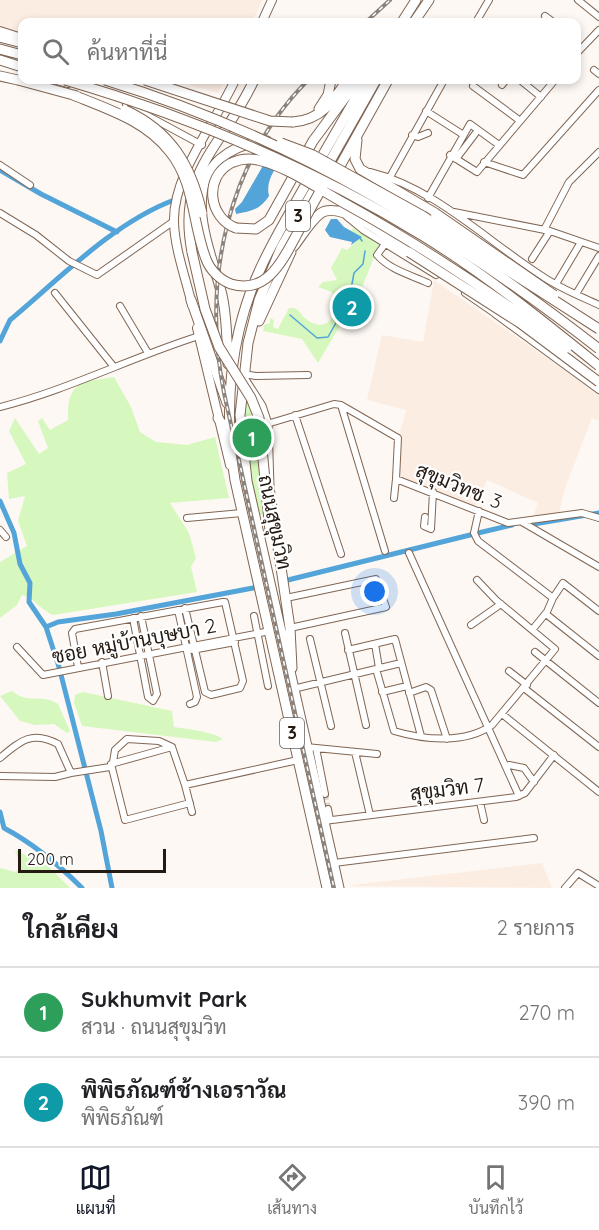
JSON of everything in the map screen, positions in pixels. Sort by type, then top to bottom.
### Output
[{"type":"highway","points":[[408,18],[416,0]]},
{"type":"highway","points":[[409,18],[430,0]]},
{"type":"highway","points":[[420,18],[430,0]]},
{"type":"highway","points":[[0,37],[18,42]]},
{"type":"highway","points":[[0,49],[18,54]]},
{"type":"highway","points":[[0,61],[18,67]]},
{"type":"highway","points":[[0,76],[18,81]]},
{"type":"highway","points":[[31,84],[124,110],[149,123],[167,137],[190,171],[224,306],[229,401]]},
{"type":"highway","points":[[77,84],[208,128],[339,188],[395,219],[465,264],[599,366]]},
{"type":"highway","points":[[116,84],[225,123],[351,183],[469,253],[599,349]]},
{"type":"highway","points":[[157,84],[270,121],[298,122],[315,118],[326,109],[344,84]]},
{"type":"highway","points":[[252,84],[211,151],[192,190],[188,211],[192,252],[205,309],[214,336],[259,418],[270,531],[292,686]]},
{"type":"highway","points":[[298,122],[324,102],[330,84]]},
{"type":"highway","points":[[355,84],[313,141],[294,176],[269,220],[256,229],[236,228],[226,224],[215,207],[212,195],[217,176],[226,166],[241,159],[258,160],[277,167],[294,176],[380,223],[454,268],[502,300],[599,373]]},
{"type":"highway","name":"ถนนสุขุมวิท","points":[[327,888],[235,480],[228,427],[229,401],[241,326],[255,281],[364,84]]},
{"type":"highway","name":"ถนนสุขุมวิท","points":[[339,888],[311,748],[297,708],[247,481],[240,426],[245,363],[254,319],[268,275],[374,84]]},
{"type":"highway","points":[[73,95],[130,119],[153,134],[171,153],[190,190],[207,262],[219,277],[234,285],[258,283],[279,267],[325,181],[384,84]]},
{"type":"highway","points":[[245,363],[264,307],[294,246],[384,84]]},
{"type":"highway","points":[[360,129],[355,154],[360,169],[435,213],[518,268],[599,329]]},
{"type":"highway","points":[[202,213],[201,196],[206,178],[222,157],[248,144],[281,142],[313,155],[416,211],[587,320]]},
{"type":"highway","points":[[343,211],[346,191],[358,181],[488,259]]},
{"type":"highway","points":[[294,246],[323,212],[343,211],[520,323],[599,382]]},
{"type":"highway","points":[[191,300],[229,401]]},
{"type":"highway","points":[[191,300],[227,338]]},
{"type":"highway","points":[[243,376],[261,406],[267,424],[269,487],[290,628],[292,686]]},
{"type":"highway","points":[[218,418],[228,427],[240,426]]},
{"type":"highway","points":[[287,710],[297,708]]},
{"type":"main road","points":[[264,18],[272,0]]},
{"type":"main road","points":[[233,84],[183,178],[174,221],[218,418],[235,480]]},
{"type":"street","points":[[578,0],[599,17]]},
{"type":"street","points":[[479,18],[487,1]]},
{"type":"street","points":[[0,30],[18,36]]},
{"type":"street","points":[[581,49],[599,30]]},
{"type":"street","points":[[65,84],[133,106],[201,145]]},
{"type":"street","points":[[164,84],[224,104]]},
{"type":"street","points":[[390,177],[442,84]]},
{"type":"street","points":[[525,84],[541,97]]},
{"type":"street","points":[[453,157],[475,172],[552,84]]},
{"type":"street","points":[[473,86],[519,120]]},
{"type":"street","points":[[484,162],[523,176],[599,90]]},
{"type":"street","points":[[426,111],[462,134]]},
{"type":"street","points":[[428,198],[453,157],[462,134],[470,124],[499,144]]},
{"type":"street","points":[[412,135],[418,137],[428,133]]},
{"type":"street","points":[[453,157],[475,134]]},
{"type":"street","points":[[532,259],[569,182],[599,152]]},
{"type":"street","points":[[0,165],[30,185]]},
{"type":"street","points":[[360,169],[390,177],[428,198],[450,211],[543,278],[599,306]]},
{"type":"street","points":[[343,211],[363,230],[462,291],[599,390]]},
{"type":"street","points":[[450,211],[547,231],[599,248]]},
{"type":"street","points":[[0,213],[36,235],[69,261],[94,275],[101,274],[148,235],[174,221]]},
{"type":"street","points":[[556,284],[581,242]]},
{"type":"street","points":[[385,244],[377,255],[379,258],[388,266],[428,283]]},
{"type":"street","points":[[462,291],[468,287],[497,245]]},
{"type":"street","points":[[576,294],[599,256]]},
{"type":"street","points":[[494,313],[520,317],[540,310],[548,298],[543,278]]},
{"type":"street","points":[[55,293],[114,367]]},
{"type":"street","points":[[120,306],[148,353]]},
{"type":"street","points":[[0,407],[37,396],[199,336]]},
{"type":"street","points":[[243,376],[308,375]]},
{"type":"street","points":[[267,424],[341,405],[385,551]]},
{"type":"street","name":"สุขุมวิทซ. 3","points":[[341,405],[398,438],[396,479],[434,492],[508,524],[526,524],[584,514],[595,518]]},
{"type":"street","points":[[295,415],[341,554]]},
{"type":"street","points":[[394,498],[396,479]]},
{"type":"street","points":[[425,517],[424,526],[430,529],[434,492]]},
{"type":"street","points":[[479,511],[474,533],[478,541],[553,598]]},
{"type":"street","points":[[188,518],[242,513]]},
{"type":"street","points":[[526,524],[599,567]]},
{"type":"street","points":[[0,530],[6,537]]},
{"type":"street","points":[[410,553],[519,796],[525,793],[554,755]]},
{"type":"street","points":[[286,598],[377,579],[386,607],[290,628]]},
{"type":"street","points":[[375,644],[382,692],[394,731],[447,740],[488,728],[526,686],[555,649],[501,604],[477,580]]},
{"type":"street","points":[[532,630],[551,607],[553,598],[563,583],[599,611]]},
{"type":"street","points":[[78,667],[72,631],[141,616],[182,609],[225,602],[242,686],[211,695],[205,692],[195,647],[182,609]]},
{"type":"street","points":[[471,625],[501,604]]},
{"type":"street","points":[[182,609],[197,699],[189,704]]},
{"type":"street","points":[[546,613],[599,656]]},
{"type":"street","points":[[133,618],[148,697],[153,701],[157,694],[141,616]]},
{"type":"street","points":[[254,616],[268,686]]},
{"type":"street","name":"ซอย หมู่บ้านบุษบา 2","points":[[17,647],[41,675],[102,662],[271,633]]},
{"type":"street","points":[[345,633],[366,725]]},
{"type":"street","points":[[310,639],[332,726]]},
{"type":"street","points":[[348,650],[395,639],[421,736]]},
{"type":"street","points":[[535,652],[599,703]]},
{"type":"street","points":[[102,662],[108,696]]},
{"type":"street","points":[[292,686],[320,682],[401,663]]},
{"type":"street","points":[[509,671],[599,747]]},
{"type":"street","points":[[382,692],[426,687],[431,690],[447,740]]},
{"type":"street","points":[[502,714],[599,792]]},
{"type":"street","points":[[0,758],[25,738],[50,740],[61,747],[71,773]]},
{"type":"street","points":[[190,802],[125,820],[111,765],[115,750],[127,739],[159,741],[172,747],[185,784],[190,802],[192,812]]},
{"type":"street","points":[[0,776],[55,777],[111,765],[172,747]]},
{"type":"street","points":[[325,794],[311,748],[377,754]]},
{"type":"street","points":[[355,752],[370,815]]},
{"type":"street","points":[[185,784],[298,760]]},
{"type":"street","points":[[509,765],[524,768],[534,782]]},
{"type":"street","name":"สุขุมวิท 7","points":[[327,821],[519,796]]},
{"type":"street","points":[[480,802],[484,820]]},
{"type":"street","points":[[327,821],[328,809]]},
{"type":"street","points":[[334,864],[534,838]]},
{"type":"street","points":[[565,888],[578,873],[599,886]]},
{"type":"shaded area","points":[[0,0],[263,0],[254,18],[18,18],[18,34],[0,29]]},
{"type":"shaded area","points":[[186,84],[223,84],[218,93]]},
{"type":"shaded area","points":[[434,280],[596,392],[599,391],[599,421],[592,418],[565,488],[559,514],[533,517],[538,503],[487,480],[474,508],[397,478],[399,436],[406,410],[367,400],[382,335],[423,342]]},
{"type":"shaded area","points":[[542,863],[552,888],[347,886],[361,884]]},
{"type":"green space","points":[[353,228],[379,245],[361,290],[318,363],[302,339],[263,331],[264,325],[270,323],[270,318],[274,320],[273,327],[278,329],[289,308],[295,308],[313,323],[320,325],[330,321],[335,304],[334,297],[332,292],[318,287],[323,282],[337,280],[331,268],[342,248],[347,250],[361,237],[351,231]]},
{"type":"green space","points":[[114,377],[131,407],[140,432],[156,442],[187,445],[215,437],[229,498],[170,503],[189,533],[196,558],[191,567],[197,592],[53,615],[22,595],[17,605],[0,618],[0,562],[27,546],[18,521],[25,496],[9,499],[7,473],[26,464],[9,431],[15,418],[39,454],[48,448],[38,421],[42,418],[50,430],[68,420],[70,398],[78,386],[92,380]]},
{"type":"green space","points":[[251,398],[256,408],[267,514],[255,516],[241,401]]},
{"type":"green space","points":[[12,691],[24,697],[46,699],[58,704],[70,731],[67,733],[54,724],[35,725],[20,721],[0,696]]},
{"type":"green space","points":[[83,692],[172,711],[174,727],[207,733],[223,739],[216,742],[82,726],[74,703],[75,695]]},
{"type":"green space","points":[[15,850],[48,866],[70,888],[0,888],[0,868],[15,872],[21,868]]},
{"type":"water","points":[[272,150],[283,155],[270,180],[269,196],[259,207],[236,214],[235,209],[242,202]]},
{"type":"water","points":[[331,219],[337,219],[344,227],[362,237],[351,245],[352,242],[330,237],[325,230]]},
{"type":"waterway","points":[[0,170],[41,194],[117,232]]},
{"type":"waterway","points":[[0,341],[10,320],[88,253],[108,237],[151,210],[174,200]]},
{"type":"waterway","points":[[290,315],[317,338],[328,337],[349,300],[354,273],[363,264],[365,251]]},
{"type":"waterway","points":[[0,501],[14,533],[20,564],[30,583],[29,602],[46,627],[59,667],[101,831],[112,888]]},
{"type":"waterway","points":[[523,522],[534,524],[599,513]]},
{"type":"waterway","points":[[478,533],[512,525]]},
{"type":"waterway","points":[[288,580],[474,534]]},
{"type":"waterway","points":[[46,627],[58,622],[116,614],[253,588]]},
{"type":"waterway","points":[[0,812],[4,828],[45,855],[82,888]]},
{"type":"tunnel","points":[[325,794],[328,809]]},
{"type":"railway","points":[[370,18],[390,0]]},
{"type":"railway","points":[[305,84],[280,113],[257,148],[240,186],[227,226],[219,267],[216,309],[218,351],[224,393],[334,888]]},
{"type":"place","name":"พิพิธภัณฑ์ช้างเอราวัณ","points":[[352,307]]},
{"type":"place","name":"Sukhumvit Park","points":[[252,438]]}]
